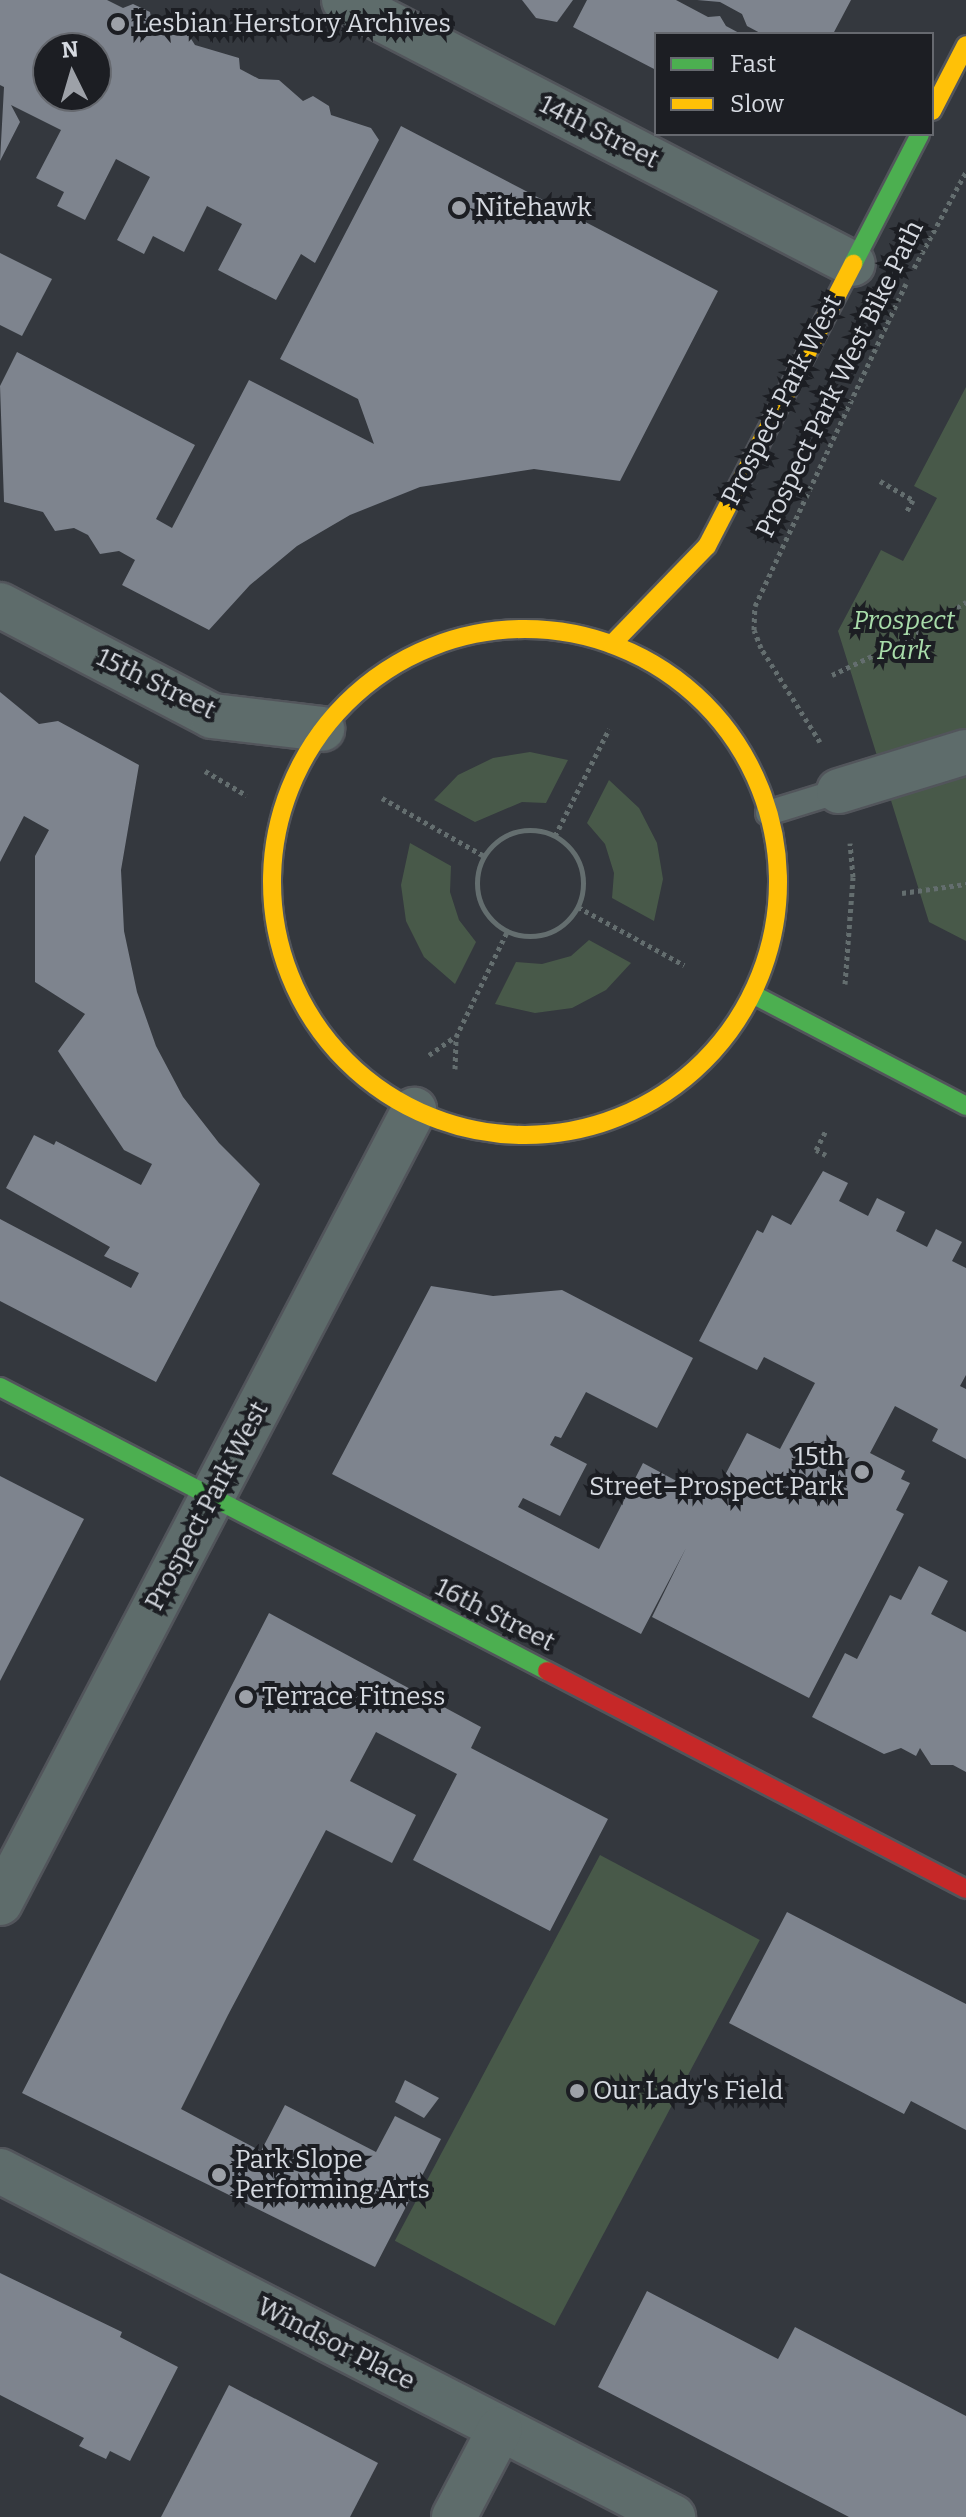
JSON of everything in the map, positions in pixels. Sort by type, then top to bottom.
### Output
[{"type":"street","name":"14th Street","points":[[344,0],[853,264]]},
{"type":"street","points":[[934,107],[966,45]]},
{"type":"street","name":"Prospect Park West","points":[[612,644],[707,546],[919,136]]},
{"type":"street","name":"15th Street","points":[[0,605],[212,716],[322,729]]},
{"type":"street","points":[[525,629],[612,644],[672,676],[704,702],[732,734],[768,813],[777,860],[778,907],[768,957],[752,994],[699,1067],[625,1115],[538,1135],[460,1127],[414,1110],[376,1087],[323,1036],[285,965],[275,926],[270,886],[283,797],[322,729],[362,688],[397,663],[438,644],[525,629]]},
{"type":"street","points":[[839,791],[966,752]]},
{"type":"street","points":[[752,994],[966,1106]]},
{"type":"street","name":"Prospect Park West","points":[[0,1903],[414,1110]]},
{"type":"street","name":"16th Street","points":[[0,1387],[966,1889]]},
{"type":"street","name":"Windsor Place","points":[[0,2171],[673,2517]]},
{"type":"street","points":[[454,2517],[500,2429]]},
{"type":"lane","points":[[768,813],[839,791]]},
{"type":"path","name":"Prospect Park West Bike Path","points":[[755,606],[904,286],[966,172]]},
{"type":"path","points":[[880,481],[913,500],[907,511]]},
{"type":"path","points":[[832,675],[910,638],[966,602]]},
{"type":"path","points":[[555,836],[609,729]]},
{"type":"path","points":[[194,765],[246,795]]},
{"type":"path","points":[[382,798],[484,856]]},
{"type":"path","points":[[524,830],[555,836],[568,846],[583,875],[578,907],[555,931],[531,936],[507,932],[482,907],[476,890],[484,856],[508,834],[524,830]]},
{"type":"path","points":[[902,893],[966,884]]},
{"type":"path","points":[[578,907],[684,965]]},
{"type":"path","points":[[455,1069],[456,1037],[507,932]]},
{"type":"path","points":[[429,1055],[456,1037]]},
{"type":"path","points":[[826,1130],[816,1150],[826,1155]]},
{"type":"green space","name":"Prospect Park","points":[[966,387],[966,941],[929,922],[838,631],[881,550],[903,561],[937,498],[914,486]]},
{"type":"green space","points":[[530,752],[568,760],[546,803],[522,802],[475,822],[434,800],[458,775],[493,758]]},
{"type":"green space","points":[[609,780],[639,808],[657,843],[663,879],[654,921],[612,898],[614,873],[605,844],[587,823]]},
{"type":"green space","points":[[410,843],[451,866],[450,892],[459,920],[476,942],[455,984],[424,957],[406,921],[401,885]]},
{"type":"green space","points":[[589,940],[631,963],[606,990],[572,1008],[535,1013],[495,1004],[516,962],[542,964],[571,956]]},
{"type":"green space","name":"Our Lady's Field","points":[[600,1855],[760,1940],[555,2326],[395,2241]]},
{"type":"building","points":[[0,0],[107,0],[123,8],[133,4],[150,12],[152,23],[166,30],[186,31],[195,45],[239,58],[240,69],[259,79],[279,80],[303,101],[313,96],[329,106],[331,115],[371,128],[379,140],[315,263],[301,254],[276,300],[218,270],[242,224],[207,206],[184,252],[153,236],[144,254],[117,240],[150,177],[116,159],[85,220],[57,206],[64,192],[36,178],[61,130],[11,105],[20,122],[0,161],[4,87],[0,85]]},
{"type":"building","points":[[522,0],[573,0],[557,22],[536,18]]},
{"type":"building","points":[[587,0],[676,0],[708,17],[720,16],[726,26],[737,32],[654,32],[654,69],[573,27]]},
{"type":"building","points":[[697,0],[851,0],[834,32],[758,32],[747,26],[742,14],[720,2]]},
{"type":"building","points":[[401,126],[718,291],[620,481],[534,469],[420,487],[350,515],[297,546],[250,585],[209,630],[122,585],[135,560],[119,551],[100,554],[88,535],[74,528],[55,531],[43,512],[4,502],[0,386],[17,352],[195,445],[156,519],[172,528],[249,380],[374,444],[358,399],[280,359]]},
{"type":"building","points":[[0,253],[52,279],[22,336],[0,325]]},
{"type":"building","points":[[0,692],[39,724],[58,721],[139,765],[121,870],[124,931],[137,992],[156,1046],[183,1097],[219,1143],[260,1184],[156,1382],[0,1301],[0,1219],[131,1288],[139,1273],[104,1256],[110,1247],[6,1188],[34,1135],[54,1145],[56,1141],[141,1185],[152,1164],[124,1150],[58,1051],[85,1014],[35,982],[35,856],[49,830],[24,816],[0,862]]},
{"type":"building","points":[[823,1171],[848,1183],[839,1201],[868,1216],[877,1198],[905,1212],[896,1231],[927,1247],[936,1229],[962,1242],[952,1261],[966,1268],[966,1375],[960,1386],[966,1389],[966,1459],[932,1441],[938,1429],[895,1406],[870,1453],[905,1471],[901,1479],[910,1483],[896,1510],[904,1514],[809,1698],[652,1617],[686,1548],[641,1634],[332,1474],[431,1286],[493,1296],[562,1290],[693,1358],[657,1428],[586,1392],[561,1438],[555,1436],[550,1445],[587,1464],[560,1516],[523,1498],[518,1507],[599,1549],[643,1463],[712,1500],[747,1433],[780,1449],[815,1383],[764,1357],[757,1370],[699,1341],[757,1230],[763,1233],[772,1215],[791,1225]]},
{"type":"building","points":[[0,1476],[84,1519],[0,1681]]},
{"type":"building","points":[[919,1566],[948,1581],[931,1614],[966,1632],[966,1772],[953,1765],[931,1765],[920,1748],[916,1756],[901,1748],[884,1754],[812,1717],[845,1653],[857,1659],[890,1595],[901,1600]]},
{"type":"building","points":[[269,1613],[481,1727],[471,1748],[608,1819],[550,1931],[413,1860],[457,1774],[376,1732],[350,1781],[416,1815],[392,1863],[326,1830],[228,2015],[181,2109],[261,2151],[285,2105],[376,2152],[395,2116],[441,2139],[375,2267],[22,2093]]},
{"type":"building","points":[[787,1912],[966,2004],[966,2130],[911,2101],[904,2114],[729,2023]]},
{"type":"building","points":[[405,2080],[439,2098],[424,2118],[395,2102]]},
{"type":"building","points":[[0,2273],[122,2332],[120,2337],[178,2367],[130,2461],[110,2451],[106,2459],[79,2446],[84,2438],[0,2395]]},
{"type":"building","points":[[647,2291],[778,2359],[795,2327],[966,2416],[966,2517],[849,2517],[598,2387]]},
{"type":"building","points":[[229,2385],[378,2463],[350,2517],[161,2517]]},
{"type":"traffic: fast","points":[[853,264],[919,136]]},
{"type":"traffic: fast","points":[[752,994],[966,1106]]},
{"type":"traffic: fast","points":[[0,1387],[547,1671]]},
{"type":"traffic: slow","points":[[934,107],[966,45]]},
{"type":"traffic: slow","points":[[612,644],[707,546],[853,264]]},
{"type":"traffic: slow","points":[[525,629],[574,634],[622,648],[666,672],[704,703],[735,741],[759,785],[773,833],[778,882],[773,931],[759,979],[735,1023],[704,1061],[666,1092],[622,1116],[574,1130],[525,1135],[476,1130],[428,1116],[384,1092],[346,1061],[315,1023],[291,979],[277,931],[272,882],[277,833],[291,785],[315,741],[346,703],[384,672],[428,648],[476,634],[525,629]]},
{"type":"traffic: jam","points":[[547,1671],[966,1889]]},
{"type":"place","name":"Lesbian Herstory Archives","points":[[118,24]]},
{"type":"place","name":"Nitehawk","points":[[459,208]]},
{"type":"place","name":"15th Street–Prospect Park","points":[[862,1472]]},
{"type":"place","name":"Terrace Fitness","points":[[246,1697]]},
{"type":"place","name":"Our Lady's Field","points":[[577,2091]]},
{"type":"place","name":"Park Slope Performing Arts","points":[[219,2175]]}]
